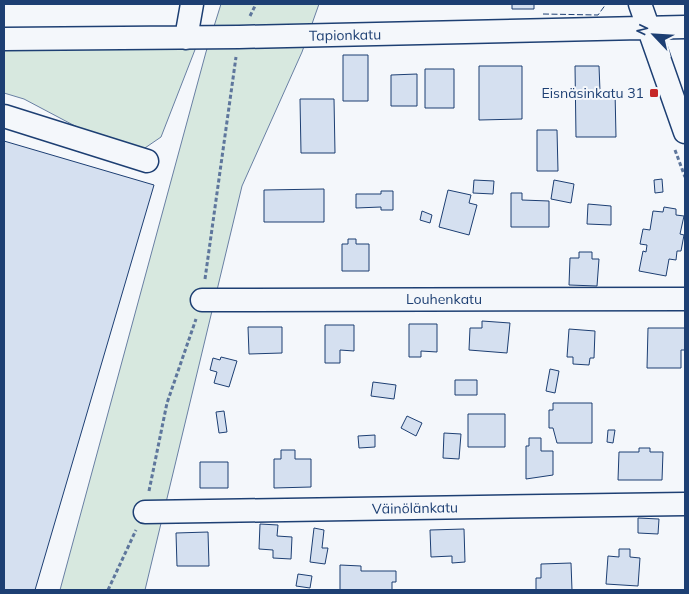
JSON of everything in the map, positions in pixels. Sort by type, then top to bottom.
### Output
[{"type":"street","points":[[186,38],[192,4]]},
{"type":"street","points":[[640,4],[685,132]]},
{"type":"street","name":"Tapionkatu","points":[[4,39],[186,38],[685,27]]},
{"type":"street","points":[[4,116],[147,161]]},
{"type":"street","name":"Louhenkatu","points":[[202,300],[685,299]]},
{"type":"street","name":"Väinölänkatu","points":[[145,512],[685,504]]},
{"type":"path","points":[[108,590],[145,512],[167,403],[202,300],[239,37]]},
{"type":"shaded area","points":[[221,4],[319,4],[302,52],[242,186],[145,590],[60,590],[206,52]]},
{"type":"shaded area","points":[[198,42],[161,137],[142,150],[94,136],[24,99],[4,93],[4,44]]},
{"type":"building","points":[[512,4],[534,4],[534,9],[512,9]]},
{"type":"building","points":[[343,55],[368,55],[368,101],[343,101]]},
{"type":"building","points":[[479,66],[522,66],[522,119],[479,120]]},
{"type":"building","points":[[575,66],[599,66],[600,91],[615,91],[616,137],[576,137]]},
{"type":"building","points":[[425,69],[454,69],[454,108],[425,108]]},
{"type":"building","points":[[417,74],[417,106],[391,106],[391,75]]},
{"type":"building","points":[[300,99],[334,99],[335,153],[301,153]]},
{"type":"building","points":[[537,130],[557,130],[558,171],[537,171]]},
{"type":"building","points":[[4,141],[154,185],[35,590],[4,590]]},
{"type":"building","points":[[662,179],[663,192],[655,193],[654,180]]},
{"type":"building","points":[[474,180],[494,181],[493,194],[473,193]]},
{"type":"building","points":[[554,180],[574,184],[571,203],[551,199]]},
{"type":"building","points":[[324,189],[324,222],[264,222],[264,190]]},
{"type":"building","points":[[448,190],[471,195],[469,203],[477,205],[469,235],[439,227]]},
{"type":"building","points":[[381,191],[393,191],[393,210],[381,210],[381,207],[356,208],[356,194],[381,194]]},
{"type":"building","points":[[511,193],[522,193],[522,200],[549,201],[549,227],[511,227]]},
{"type":"building","points":[[588,204],[611,206],[611,225],[587,224]]},
{"type":"building","points":[[664,207],[676,209],[676,215],[684,216],[680,234],[684,235],[681,251],[677,251],[676,260],[669,259],[666,276],[639,271],[643,251],[646,252],[647,245],[640,244],[643,229],[650,230],[653,211],[663,212]]},
{"type":"building","points":[[422,211],[432,215],[430,223],[420,220]]},
{"type":"building","points":[[348,239],[356,239],[356,244],[369,244],[369,271],[342,271],[342,244],[348,244]]},
{"type":"building","points":[[579,252],[592,252],[592,259],[599,259],[597,286],[569,285],[570,258],[579,258]]},
{"type":"building","points":[[482,321],[510,323],[507,353],[469,350],[470,328],[482,328]]},
{"type":"building","points":[[409,324],[437,324],[437,352],[421,351],[421,357],[409,357]]},
{"type":"building","points":[[325,325],[354,325],[354,351],[340,350],[340,363],[325,363]]},
{"type":"building","points":[[248,327],[282,327],[282,353],[249,354]]},
{"type":"building","points":[[648,328],[685,328],[685,350],[681,350],[681,368],[647,368]]},
{"type":"building","points":[[569,329],[595,331],[594,358],[590,358],[589,365],[573,364],[573,357],[567,357]]},
{"type":"building","points":[[221,357],[237,361],[229,387],[214,383],[217,372],[210,370],[213,358],[220,360]]},
{"type":"building","points":[[550,369],[559,371],[555,393],[546,391]]},
{"type":"building","points":[[455,380],[477,380],[477,395],[455,395]]},
{"type":"building","points":[[373,382],[396,385],[394,399],[371,396]]},
{"type":"building","points":[[553,403],[592,403],[592,443],[557,443],[553,428],[549,428],[549,410],[553,410]]},
{"type":"building","points":[[224,411],[227,432],[219,433],[216,412]]},
{"type":"building","points":[[468,414],[505,414],[505,447],[468,447]]},
{"type":"building","points":[[407,416],[422,423],[416,436],[401,428]]},
{"type":"building","points":[[608,430],[615,430],[613,443],[607,442]]},
{"type":"building","points":[[444,433],[461,434],[459,459],[443,458]]},
{"type":"building","points":[[375,435],[375,447],[359,448],[358,436]]},
{"type":"building","points":[[529,438],[541,438],[541,451],[553,451],[553,475],[526,479],[526,446],[529,446]]},
{"type":"building","points":[[639,448],[650,448],[650,452],[663,452],[662,480],[618,480],[619,452],[639,452]]},
{"type":"building","points":[[281,450],[295,450],[295,459],[311,459],[311,487],[274,488],[274,459],[281,459]]},
{"type":"building","points":[[200,462],[228,462],[228,488],[200,488]]},
{"type":"building","points":[[638,518],[659,519],[658,534],[638,533]]},
{"type":"building","points":[[260,524],[278,525],[277,536],[292,537],[291,559],[273,558],[273,550],[259,549]]},
{"type":"building","points":[[314,528],[324,530],[322,548],[328,548],[325,564],[310,562]]},
{"type":"building","points":[[464,529],[465,562],[452,563],[452,556],[431,557],[430,530]]},
{"type":"building","points":[[208,532],[209,566],[177,566],[176,533]]},
{"type":"building","points":[[619,549],[630,549],[630,557],[640,558],[638,586],[606,584],[608,556],[619,557]]},
{"type":"building","points":[[571,563],[572,590],[536,590],[536,578],[541,578],[541,564]]},
{"type":"building","points":[[340,565],[361,566],[361,571],[396,571],[396,582],[392,582],[392,590],[340,590]]},
{"type":"building","points":[[298,574],[312,576],[310,588],[296,586]]},
{"type":"fence","points":[[543,14],[598,15],[606,4]]},
{"type":"place","name":"Eisnäsinkatu 31","points":[[654,93]]}]
